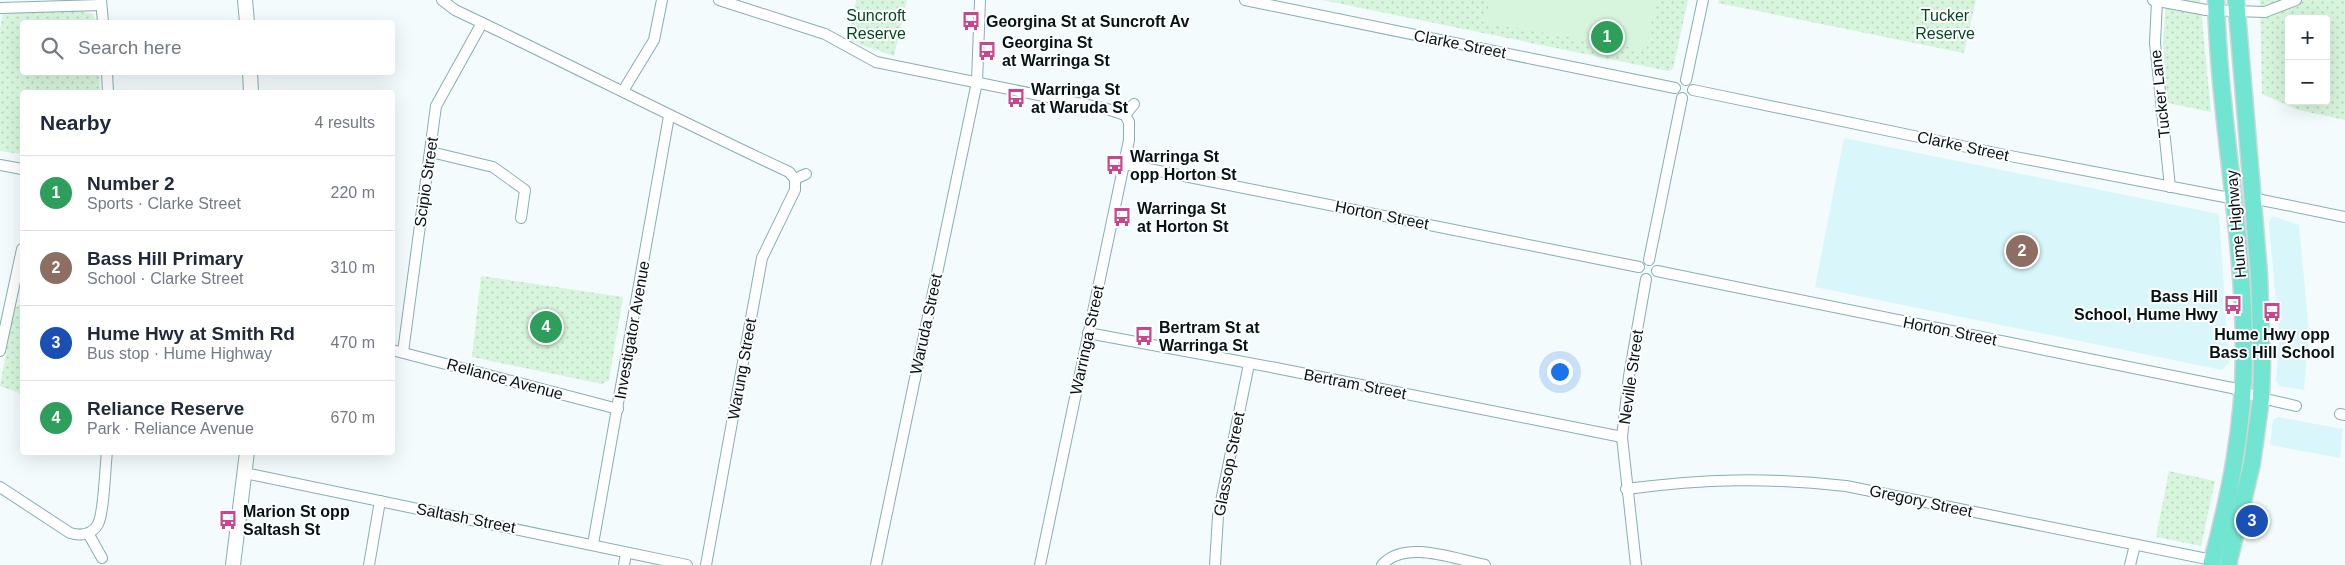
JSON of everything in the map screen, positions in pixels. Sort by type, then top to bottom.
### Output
[{"type":"highway","name":"Hume Highway","points":[[2211,562],[2237,455],[2243,392],[2243,292],[2217,5]]},
{"type":"highway","name":"Hume Highway","points":[[2228,565],[2252,463],[2261,398],[2262,323],[2236,6]]},
{"type":"main road","points":[[245,0],[247,20]]},
{"type":"main road","points":[[250,75],[251,90]]},
{"type":"main road","points":[[233,565],[247,455]]},
{"type":"street","points":[[442,0],[455,10],[622,91],[669,116],[789,172],[795,179],[806,174]]},
{"type":"street","points":[[622,91],[654,40],[662,0]]},
{"type":"street","points":[[719,0],[825,34],[876,62],[1107,109],[1126,115],[1134,104]]},
{"type":"street","name":"Waruda Street","points":[[876,565],[976,82],[980,0]]},
{"type":"street","name":"Clarke Street","points":[[1244,0],[1675,88]]},
{"type":"street","points":[[1686,80],[1703,0]]},
{"type":"street","points":[[2153,0],[2236,6],[2266,12],[2296,0]]},
{"type":"street","name":"Tucker Lane","points":[[2157,1],[2155,43],[2170,188]]},
{"type":"street","points":[[0,8],[101,2],[103,20]]},
{"type":"street","name":"Scipio Street","points":[[398,351],[431,152],[436,106],[482,23]]},
{"type":"street","points":[[107,75],[108,90]]},
{"type":"street","points":[[1686,80],[1691,83],[1693,90],[1689,96],[1682,98],[1676,94],[1675,88],[1678,81],[1686,80]]},
{"type":"street","name":"Clarke Street","points":[[1693,90],[2170,188],[2235,199]]},
{"type":"street","points":[[1649,260],[1682,98]]},
{"type":"street","name":"Warringa Street","points":[[1040,565],[1124,164],[1130,131],[1126,115]]},
{"type":"street","name":"Investigator Avenue","points":[[592,544],[618,409],[669,116]]},
{"type":"street","points":[[431,152],[493,167],[525,190],[521,218]]},
{"type":"street","name":"Horton Street","points":[[1124,164],[1639,267]]},
{"type":"street","points":[[0,165],[20,169]]},
{"type":"street","name":"Warung Street","points":[[706,565],[762,258],[795,190],[795,179]]},
{"type":"street","points":[[2252,198],[2345,217]]},
{"type":"street","points":[[1649,260],[1656,264],[1657,272],[1653,277],[1646,279],[1640,275],[1639,267],[1643,261],[1649,260]]},
{"type":"street","points":[[0,351],[18,295],[20,272]]},
{"type":"street","name":"Horton Street","points":[[1657,272],[2243,392],[2296,406]]},
{"type":"street","name":"Neville Street","points":[[1636,565],[1626,489],[1622,438],[1627,385],[1646,279]]},
{"type":"street","name":"Bertram Street","points":[[1088,333],[1622,438]]},
{"type":"street","name":"Reliance Avenue","points":[[398,351],[618,409]]},
{"type":"street","name":"Glassop Street","points":[[1215,565],[1218,516],[1249,364]]},
{"type":"street","points":[[0,487],[70,533],[79,536],[88,533],[99,523],[107,455]]},
{"type":"street","name":"Saltash Street","points":[[245,473],[687,565]]},
{"type":"street","name":"Gregory Street","points":[[1626,489],[1729,479],[1800,480],[1846,486],[2211,562]]},
{"type":"street","points":[[369,565],[380,501]]},
{"type":"street","points":[[88,533],[102,558]]},
{"type":"street","points":[[2130,565],[2135,545]]},
{"type":"street","points":[[1382,565],[1390,557],[1400,552],[1413,551],[1484,565]]},
{"type":"street","points":[[624,565],[626,553]]},
{"type":"shaded area","points":[[1844,138],[2219,214],[2229,363],[2222,370],[1815,287]]},
{"type":"shaded area","points":[[2273,216],[2299,225],[2309,332],[2304,390],[2280,386],[2276,381],[2279,337],[2269,222]]},
{"type":"shaded area","points":[[2278,417],[2343,429],[2340,458],[2270,445],[2273,420]]},
{"type":"green space","name":"Suncroft Reserve","points":[[856,0],[907,0],[894,56],[848,40]]},
{"type":"green space","points":[[1322,0],[1688,0],[1673,69],[1668,71]]},
{"type":"green space","points":[[1490,0],[1656,0],[1646,50],[1485,23]]},
{"type":"green space","name":"Tucker Reserve","points":[[1719,0],[1976,0],[1964,53],[1718,3]]},
{"type":"green space","points":[[2166,0],[2200,0],[2211,112],[2167,103],[2163,42]]},
{"type":"green space","points":[[2260,0],[2345,0],[2345,120],[2299,110],[2287,105],[2330,105],[2330,15],[2285,15],[2285,104],[2262,94]]},
{"type":"green space","points":[[80,11],[93,14],[95,20],[20,20],[20,75],[99,75],[100,90],[20,90],[20,154],[0,151],[0,29],[3,13]]},
{"type":"green space","points":[[481,276],[623,297],[609,380],[602,384],[472,357]]},
{"type":"green space","points":[[20,304],[20,393],[0,386],[15,308]]},
{"type":"green space","points":[[2169,471],[2215,481],[2201,546],[2156,537]]},
{"type":"place","name":"Georgina St at Suncroft Av","points":[[971,21]]},
{"type":"place","name":"Number 2","points":[[1607,37]]},
{"type":"place","name":"Georgina St at Warringa St","points":[[987,51]]},
{"type":"place","name":"Warringa St at Waruda St","points":[[1016,98]]},
{"type":"place","name":"Warringa St opp Horton St","points":[[1115,165]]},
{"type":"place","name":"Warringa St at Horton St","points":[[1122,217]]},
{"type":"place","name":"Bass Hill Primary","points":[[2022,251]]},
{"type":"place","name":"Bass Hill School, Hume Hwy","points":[[2233,305]]},
{"type":"place","name":"Hume Hwy opp Bass Hill School","points":[[2272,312]]},
{"type":"place","name":"Reliance Reserve","points":[[546,327]]},
{"type":"place","name":"Bertram St at Warringa St","points":[[1144,336]]},
{"type":"place","name":"Marion St opp Saltash St","points":[[228,520]]},
{"type":"place","name":"Hume Hwy at Smith Rd","points":[[2252,521]]}]
